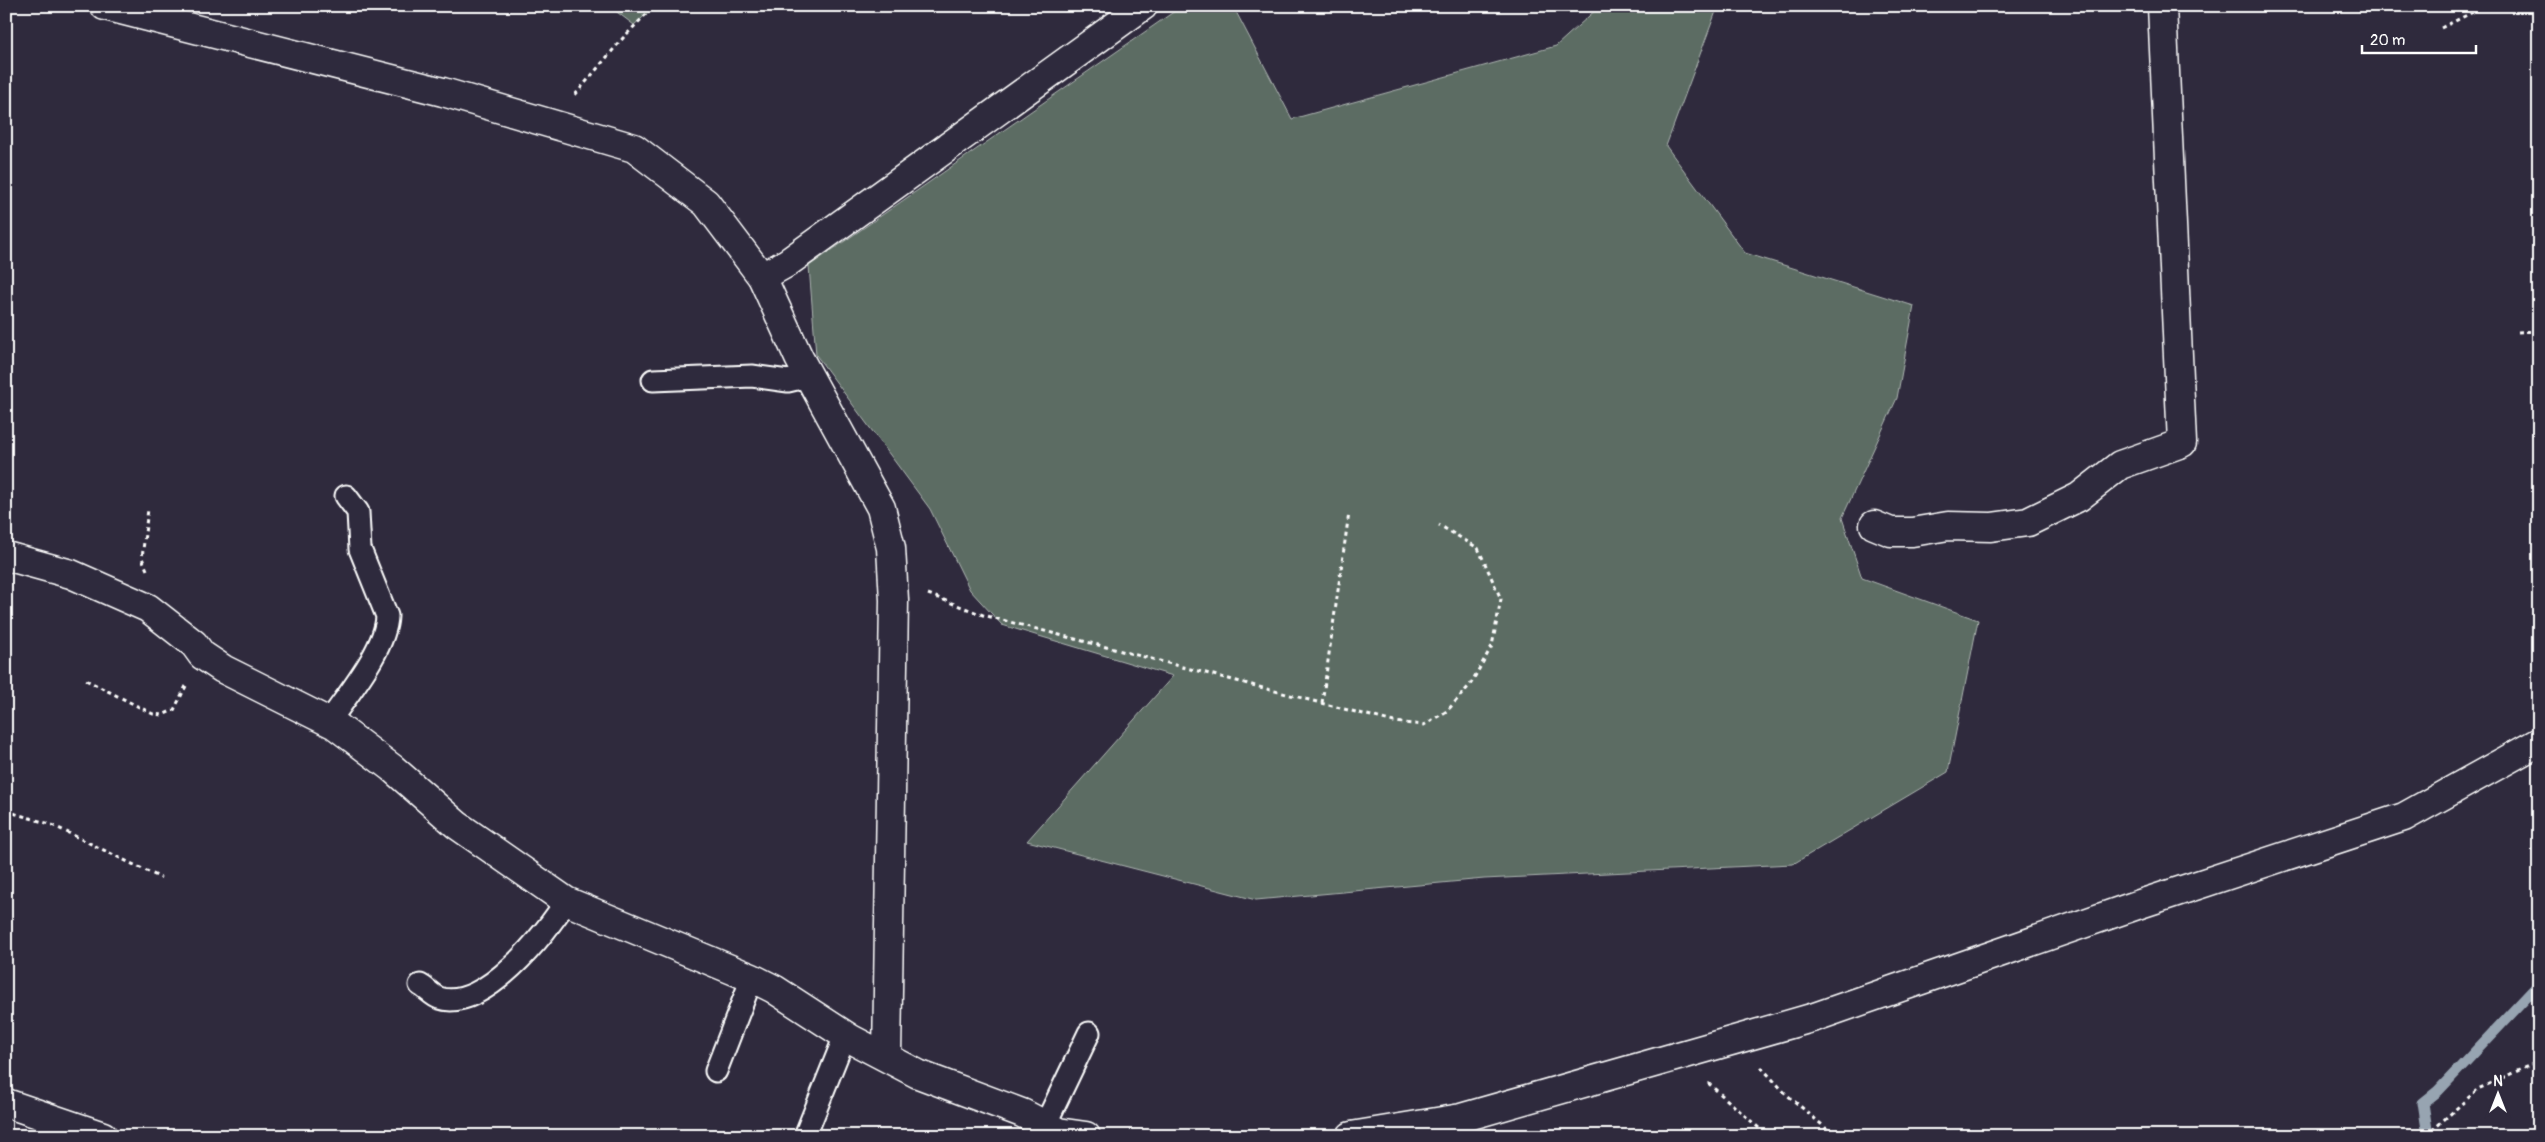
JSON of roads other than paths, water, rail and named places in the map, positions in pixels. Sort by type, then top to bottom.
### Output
[{"type":"street","points":[[105,6],[314,58],[555,124],[634,148],[706,203],[762,277],[809,376],[880,508],[892,548],[887,1056]]},
{"type":"street","points":[[762,277],[796,257],[1143,6]]},
{"type":"street","points":[[1874,525],[1891,532],[1912,532],[1948,526],[1991,527],[2028,522],[2079,497],[2120,465],[2182,443],[2162,6]]},
{"type":"street","points":[[6,556],[71,574],[148,608],[194,644],[202,655],[223,669],[329,722],[392,768],[457,825],[566,900],[752,978],[774,989],[845,1036],[887,1056],[918,1074],[1022,1113],[1054,1131],[1086,1136]]},
{"type":"street","points":[[1351,1136],[1461,1118],[1824,1014],[2140,904],[2404,816],[2539,742]]},
{"type":"street","points":[[6,1103],[103,1136]]},
{"type":"lane","points":[[653,380],[752,376],[788,381],[809,376]]},
{"type":"lane","points":[[329,722],[370,659],[387,628],[388,616],[360,549],[358,512],[346,496]]},
{"type":"lane","points":[[420,984],[439,998],[455,999],[478,993],[515,964],[551,926],[566,900]]},
{"type":"lane","points":[[716,1071],[752,978]]},
{"type":"lane","points":[[1054,1131],[1089,1032]]},
{"type":"lane","points":[[805,1136],[845,1036]]},
{"type":"waterway","points":[[2428,1136],[2423,1103],[2438,1091],[2539,984]]}]
